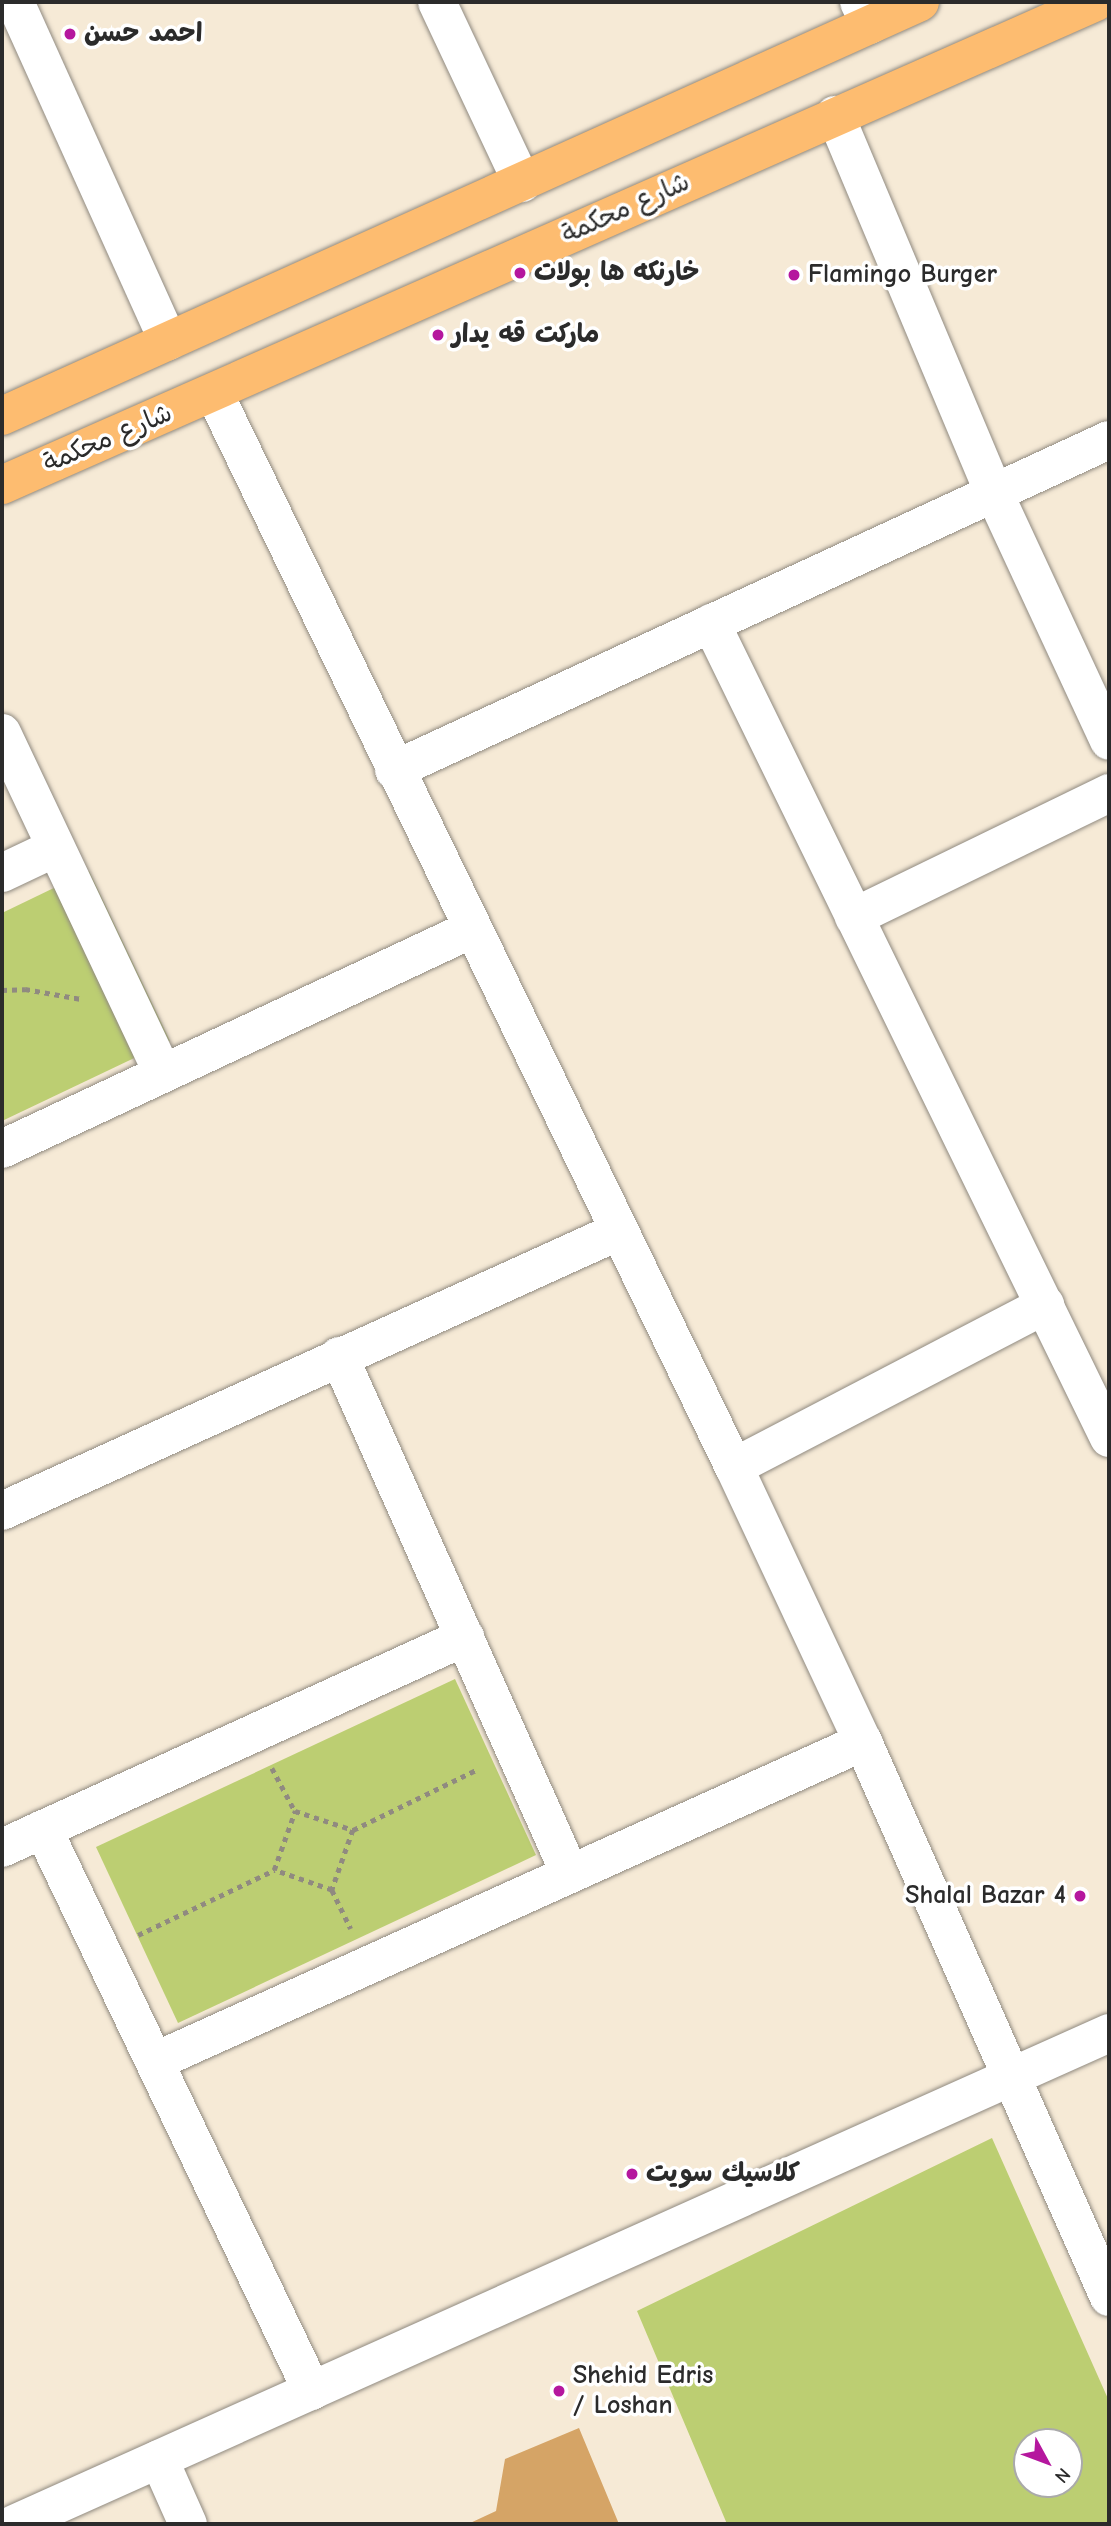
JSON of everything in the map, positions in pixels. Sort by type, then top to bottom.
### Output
[{"type":"main road","points":[[2,416],[522,183],[864,13],[920,2]]},
{"type":"main road","name":"شارع محكمة","points":[[2,485],[1096,2]]},
{"type":"street","points":[[15,2],[168,341]]},
{"type":"street","points":[[437,2],[522,183]]},
{"type":"street","points":[[835,115],[994,493],[1109,741]]},
{"type":"street","points":[[215,393],[394,769],[734,1467],[863,1742],[1109,2297]]},
{"type":"street","points":[[394,769],[1109,440]]},
{"type":"street","points":[[711,623],[1109,1438]]},
{"type":"street","points":[[2,733],[162,1072]]},
{"type":"street","points":[[855,917],[1109,793]]},
{"type":"street","points":[[2,873],[55,848]]},
{"type":"street","points":[[2,1149],[472,929]]},
{"type":"street","points":[[2,1511],[619,1231]]},
{"type":"street","points":[[734,1467],[1045,1305]]},
{"type":"street","points":[[339,1356],[570,1874]]},
{"type":"street","points":[[2,1848],[465,1637]]},
{"type":"street","points":[[156,2061],[863,1742]]},
{"type":"street","points":[[43,1829],[312,2391]]},
{"type":"street","points":[[14,2524],[1109,2033]]},
{"type":"street","points":[[159,2459],[188,2524]]},
{"type":"path","points":[[270,1765],[295,1811],[353,1830],[516,1751]]},
{"type":"path","points":[[274,1870],[295,1811]]},
{"type":"path","points":[[353,1830],[332,1890],[355,1939]]},
{"type":"path","points":[[103,1952],[274,1870],[332,1890]]},
{"type":"green space","points":[[89,871],[170,1041],[2,1121],[2,913]]},
{"type":"green space","points":[[455,1679],[536,1855],[178,2023],[96,1847]]},
{"type":"green space","points":[[992,2138],[1109,2401],[1109,2524],[727,2524],[637,2311]]},
{"type":"building","points":[[579,2428],[619,2524],[468,2524],[496,2511],[505,2459]]},
{"type":"place","name":"احمد حسن","points":[[70,34]]},
{"type":"place","name":"خارنكه ها بولات","points":[[520,273]]},
{"type":"place","name":"Flamingo Burger","points":[[794,275]]},
{"type":"place","name":"ماركت قه يدار","points":[[438,335]]},
{"type":"place","name":"Shalal Bazar 4","points":[[1080,1896]]},
{"type":"place","name":"كلاسيك سويت","points":[[632,2174]]},
{"type":"place","name":"Shehid Edris / Loshan","points":[[559,2391]]}]
